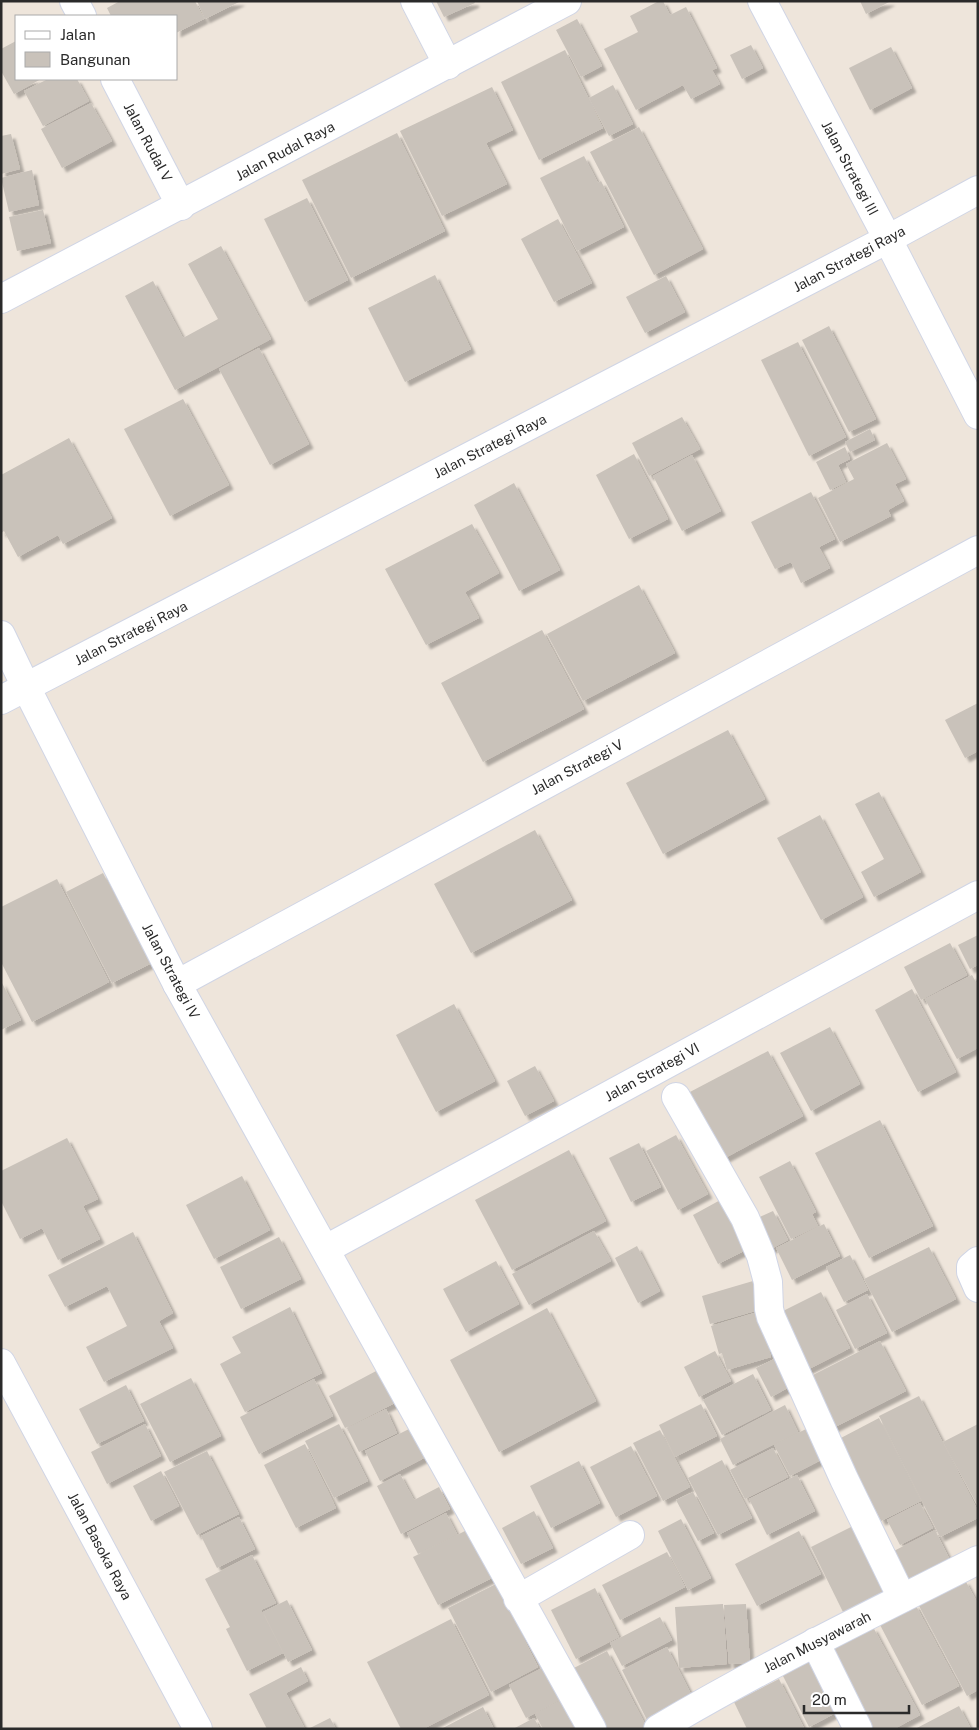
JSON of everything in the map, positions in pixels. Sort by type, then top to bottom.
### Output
[{"type":"street","points":[[74,1],[81,15]]},
{"type":"street","points":[[415,1],[448,65]]},
{"type":"street","name":"Jalan Rudal Raya","points":[[1,299],[181,206],[567,1]]},
{"type":"street","name":"Jalan Strategi III","points":[[762,1],[867,199],[978,415]]},
{"type":"street","name":"Jalan Rudal V","points":[[116,80],[181,206]]},
{"type":"street","name":"Jalan Strategi Raya","points":[[1,700],[885,234],[978,190]]},
{"type":"street","name":"Jalan Strategi V","points":[[177,984],[978,550]]},
{"type":"street","points":[[1,635],[26,687]]},
{"type":"street","name":"Jalan Strategi IV","points":[[26,687],[177,984],[592,1729]]},
{"type":"street","name":"Jalan Strategi VI","points":[[326,1249],[978,895]]},
{"type":"street","points":[[676,1097],[745,1218],[761,1256],[768,1282],[771,1317],[844,1479],[902,1598]]},
{"type":"street","points":[[978,1261],[971,1267],[971,1272],[978,1288]]},
{"type":"street","name":"Jalan Basoka Raya","points":[[1,1363],[198,1729]]},
{"type":"street","points":[[518,1598],[630,1535]]},
{"type":"street","name":"Jalan Musyawarah","points":[[658,1729],[718,1693],[978,1560]]},
{"type":"street","points":[[815,1642],[858,1729]]},
{"type":"building","points":[[120,1],[195,1],[204,19],[178,32],[178,15],[110,15],[107,8]]},
{"type":"building","points":[[197,1],[241,1],[205,19]]},
{"type":"building","points":[[436,1],[474,1],[475,3],[444,17]]},
{"type":"building","points":[[659,1],[663,1],[670,15],[686,7],[717,68],[712,70],[720,84],[691,99],[683,85],[636,110],[604,49],[638,32],[630,16]]},
{"type":"building","points":[[860,1],[891,1],[866,14]]},
{"type":"building","points":[[577,19],[602,66],[581,77],[556,30]]},
{"type":"building","points":[[15,42],[15,80],[39,80],[14,94],[1,71],[1,49]]},
{"type":"building","points":[[751,45],[763,68],[742,79],[730,55]]},
{"type":"building","points":[[891,47],[912,88],[870,110],[849,68]]},
{"type":"building","points":[[565,50],[603,128],[539,160],[501,82]]},
{"type":"building","points":[[46,80],[78,80],[89,101],[43,126],[24,91]]},
{"type":"building","points":[[613,85],[633,124],[609,136],[589,98]]},
{"type":"building","points":[[492,87],[513,130],[486,143],[507,184],[442,216],[400,131]]},
{"type":"building","points":[[91,103],[112,141],[62,168],[41,129]]},
{"type":"building","points":[[639,127],[703,249],[654,275],[590,152]]},
{"type":"building","points":[[397,133],[445,231],[351,278],[302,180]]},
{"type":"building","points":[[11,134],[20,169],[1,174],[1,136]]},
{"type":"building","points":[[584,156],[598,183],[601,181],[624,227],[577,251],[540,178]]},
{"type":"building","points":[[32,170],[39,205],[9,212],[1,178]]},
{"type":"building","points":[[307,198],[348,280],[305,302],[264,219]]},
{"type":"building","points":[[43,210],[51,243],[17,251],[9,217]]},
{"type":"building","points":[[558,219],[592,283],[554,302],[521,239]]},
{"type":"building","points":[[221,246],[271,339],[175,390],[125,296],[153,281],[183,338],[218,319],[188,264]]},
{"type":"building","points":[[435,275],[471,349],[405,382],[368,308]]},
{"type":"building","points":[[666,276],[685,312],[645,333],[626,297]]},
{"type":"building","points":[[829,326],[876,419],[849,432],[802,340]]},
{"type":"building","points":[[798,342],[846,437],[809,456],[761,360]]},
{"type":"building","points":[[259,348],[309,444],[270,465],[219,369]]},
{"type":"building","points":[[183,399],[229,485],[170,516],[124,429]]},
{"type":"building","points":[[682,417],[700,449],[649,476],[632,443]]},
{"type":"building","points":[[870,429],[875,440],[850,452],[845,442]]},
{"type":"building","points":[[69,438],[112,518],[63,544],[58,535],[18,557],[4,531],[1,533],[1,475]]},
{"type":"building","points":[[887,443],[906,479],[895,484],[904,501],[888,510],[891,516],[840,542],[818,498],[854,479],[846,464]]},
{"type":"building","points":[[845,447],[850,459],[838,465],[846,482],[830,490],[816,462]]},
{"type":"building","points":[[634,454],[668,519],[629,539],[596,475]]},
{"type":"building","points":[[692,455],[721,511],[682,531],[653,476]]},
{"type":"building","points":[[514,483],[560,570],[519,591],[474,505]]},
{"type":"building","points":[[811,492],[835,539],[819,547],[830,568],[801,583],[791,562],[775,569],[751,522]]},
{"type":"building","points":[[472,524],[499,573],[465,592],[479,618],[426,645],[385,569]]},
{"type":"building","points":[[639,585],[675,653],[583,701],[547,634]]},
{"type":"building","points":[[542,630],[584,709],[483,762],[441,683]]},
{"type":"building","points":[[978,703],[978,751],[965,758],[945,720]]},
{"type":"building","points":[[728,730],[765,799],[663,854],[626,783]]},
{"type":"building","points":[[879,792],[921,872],[874,897],[861,872],[884,859],[855,804]]},
{"type":"building","points":[[820,815],[863,897],[821,920],[777,838]]},
{"type":"building","points":[[535,830],[572,900],[471,953],[434,884]]},
{"type":"building","points":[[103,873],[150,964],[112,983],[66,892]]},
{"type":"building","points":[[57,879],[109,982],[32,1022],[1,962],[1,907]]},
{"type":"building","points":[[978,935],[978,965],[970,969],[958,945]]},
{"type":"building","points":[[950,943],[967,975],[921,1000],[904,967]]},
{"type":"building","points":[[972,975],[978,986],[978,1048],[957,1059],[925,999]]},
{"type":"building","points":[[1,981],[21,1020],[1,1030]]},
{"type":"building","points":[[912,989],[956,1072],[918,1092],[875,1010]]},
{"type":"building","points":[[454,1004],[495,1081],[436,1112],[396,1035]]},
{"type":"building","points":[[830,1027],[860,1084],[811,1111],[780,1053]]},
{"type":"building","points":[[768,1051],[803,1116],[723,1159],[688,1093]]},
{"type":"building","points":[[535,1066],[554,1101],[525,1116],[507,1081]]},
{"type":"building","points":[[880,1120],[933,1226],[869,1258],[815,1153]]},
{"type":"building","points":[[676,1135],[708,1194],[678,1210],[646,1151]]},
{"type":"building","points":[[67,1138],[98,1199],[83,1206],[100,1239],[58,1260],[42,1228],[20,1239],[1,1201],[1,1171]]},
{"type":"building","points":[[639,1143],[661,1187],[631,1202],[609,1158]]},
{"type":"building","points":[[569,1150],[606,1221],[512,1270],[475,1200]]},
{"type":"building","points":[[790,1161],[816,1212],[812,1214],[818,1226],[791,1239],[759,1177]]},
{"type":"building","points":[[242,1176],[270,1230],[214,1259],[186,1205]]},
{"type":"building","points":[[724,1198],[750,1248],[718,1264],[693,1215]]},
{"type":"building","points":[[773,1211],[788,1240],[769,1250],[753,1220]]},
{"type":"building","points":[[824,1224],[840,1256],[792,1280],[776,1248]]},
{"type":"building","points":[[594,1231],[611,1261],[529,1305],[512,1274]]},
{"type":"building","points":[[133,1232],[173,1313],[159,1321],[173,1348],[104,1382],[86,1347],[127,1326],[107,1286],[65,1307],[48,1275]]},
{"type":"building","points":[[279,1237],[301,1279],[241,1309],[220,1267]]},
{"type":"building","points":[[637,1246],[660,1291],[638,1303],[615,1258]]},
{"type":"building","points":[[929,1247],[956,1299],[892,1332],[864,1279]]},
{"type":"building","points":[[850,1255],[868,1290],[844,1302],[826,1267]]},
{"type":"building","points":[[496,1261],[519,1304],[466,1332],[443,1289]]},
{"type":"building","points":[[753,1281],[762,1309],[710,1324],[702,1296]]},
{"type":"building","points":[[821,1292],[850,1348],[805,1371],[775,1315]]},
{"type":"building","points":[[867,1294],[887,1333],[855,1349],[836,1310]]},
{"type":"building","points":[[290,1307],[322,1373],[245,1412],[220,1364],[241,1353],[232,1337]]},
{"type":"building","points":[[547,1308],[596,1401],[499,1452],[450,1360]]},
{"type":"building","points":[[761,1311],[771,1357],[727,1370],[722,1353],[719,1354],[711,1326]]},
{"type":"building","points":[[880,1341],[906,1391],[833,1428],[807,1378]]},
{"type":"building","points":[[715,1351],[731,1381],[699,1397],[684,1367]]},
{"type":"building","points":[[778,1357],[793,1385],[771,1397],[756,1368]]},
{"type":"building","points":[[378,1370],[395,1403],[345,1428],[329,1396]]},
{"type":"building","points":[[753,1374],[771,1410],[722,1435],[703,1400]]},
{"type":"building","points":[[191,1378],[221,1436],[170,1462],[140,1404]]},
{"type":"building","points":[[314,1379],[333,1416],[259,1454],[240,1417]]},
{"type":"building","points":[[126,1385],[144,1421],[97,1444],[79,1409]]},
{"type":"building","points":[[919,1396],[978,1511],[978,1518],[940,1537],[879,1416]]},
{"type":"building","points":[[701,1404],[717,1436],[675,1457],[659,1425]]},
{"type":"building","points":[[785,1405],[798,1432],[733,1465],[720,1439]]},
{"type":"building","points":[[386,1409],[397,1433],[359,1452],[347,1428]]},
{"type":"building","points":[[879,1418],[921,1501],[881,1521],[839,1439]]},
{"type":"building","points":[[145,1424],[161,1456],[107,1484],[91,1452]]},
{"type":"building","points":[[339,1424],[368,1481],[334,1498],[305,1441]]},
{"type":"building","points":[[978,1424],[978,1506],[943,1442]]},
{"type":"building","points":[[409,1429],[424,1458],[380,1481],[365,1451]]},
{"type":"building","points":[[806,1429],[821,1460],[790,1476],[774,1445]]},
{"type":"building","points":[[660,1430],[690,1487],[663,1501],[633,1443]]},
{"type":"building","points":[[305,1444],[336,1508],[296,1528],[264,1465]]},
{"type":"building","points":[[631,1446],[657,1496],[616,1517],[590,1467]]},
{"type":"building","points":[[773,1448],[788,1477],[745,1499],[730,1470]]},
{"type":"building","points":[[207,1451],[239,1514],[197,1535],[164,1472]]},
{"type":"building","points":[[722,1460],[752,1518],[718,1535],[688,1478]]},
{"type":"building","points":[[579,1461],[600,1503],[551,1528],[530,1486]]},
{"type":"building","points":[[161,1471],[179,1506],[151,1521],[133,1486]]},
{"type":"building","points":[[400,1474],[414,1500],[439,1487],[450,1509],[401,1534],[377,1486]]},
{"type":"building","points":[[797,1475],[815,1511],[767,1535],[749,1499]]},
{"type":"building","points":[[693,1492],[714,1533],[698,1541],[676,1500]]},
{"type":"building","points":[[920,1503],[933,1528],[900,1545],[887,1520]]},
{"type":"building","points":[[534,1511],[553,1548],[521,1564],[502,1528]]},
{"type":"building","points":[[446,1513],[457,1534],[418,1554],[407,1533]]},
{"type":"building","points":[[239,1517],[255,1549],[217,1568],[201,1536]]},
{"type":"building","points":[[681,1519],[711,1578],[688,1590],[658,1531]]},
{"type":"building","points":[[855,1525],[888,1589],[843,1612],[811,1547]]},
{"type":"building","points":[[469,1529],[494,1577],[438,1605],[413,1557]]},
{"type":"building","points":[[935,1530],[950,1560],[900,1586],[884,1556]]},
{"type":"building","points":[[799,1531],[821,1574],[757,1606],[735,1564]]},
{"type":"building","points":[[667,1552],[685,1587],[620,1620],[602,1585]]},
{"type":"building","points":[[252,1555],[276,1603],[261,1610],[283,1653],[247,1671],[226,1629],[230,1627],[205,1579]]},
{"type":"building","points":[[965,1580],[978,1604],[978,1690],[967,1696],[918,1604]]},
{"type":"building","points":[[496,1584],[538,1667],[491,1692],[448,1608]]},
{"type":"building","points":[[595,1588],[619,1637],[576,1659],[551,1610]]},
{"type":"building","points":[[287,1600],[312,1650],[288,1662],[263,1612]]},
{"type":"building","points":[[723,1604],[727,1664],[679,1668],[675,1607]]},
{"type":"building","points":[[746,1604],[750,1663],[729,1664],[724,1605]]},
{"type":"building","points":[[915,1604],[959,1686],[922,1705],[879,1623]]},
{"type":"building","points":[[660,1617],[672,1640],[622,1666],[610,1643]]},
{"type":"building","points":[[451,1619],[489,1695],[423,1729],[401,1729],[367,1662]]},
{"type":"building","points":[[873,1627],[920,1715],[894,1729],[871,1729],[829,1650]]},
{"type":"building","points":[[667,1647],[692,1696],[647,1720],[622,1670]]},
{"type":"building","points":[[607,1651],[646,1726],[640,1729],[601,1729],[570,1670]]},
{"type":"building","points":[[819,1655],[847,1707],[809,1727],[782,1674]]},
{"type":"building","points":[[548,1665],[565,1697],[526,1718],[509,1685]]},
{"type":"building","points":[[301,1667],[308,1681],[286,1693],[305,1729],[267,1729],[249,1694]]},
{"type":"building","points":[[779,1679],[804,1728],[747,1729],[734,1702]]},
{"type":"building","points":[[565,1698],[581,1729],[543,1729],[535,1714]]},
{"type":"building","points":[[959,1706],[971,1729],[915,1729]]},
{"type":"building","points":[[483,1707],[494,1729],[441,1729]]},
{"type":"building","points":[[330,1718],[336,1729],[308,1729]]},
{"type":"building","points":[[534,1718],[540,1729],[513,1729]]}]
